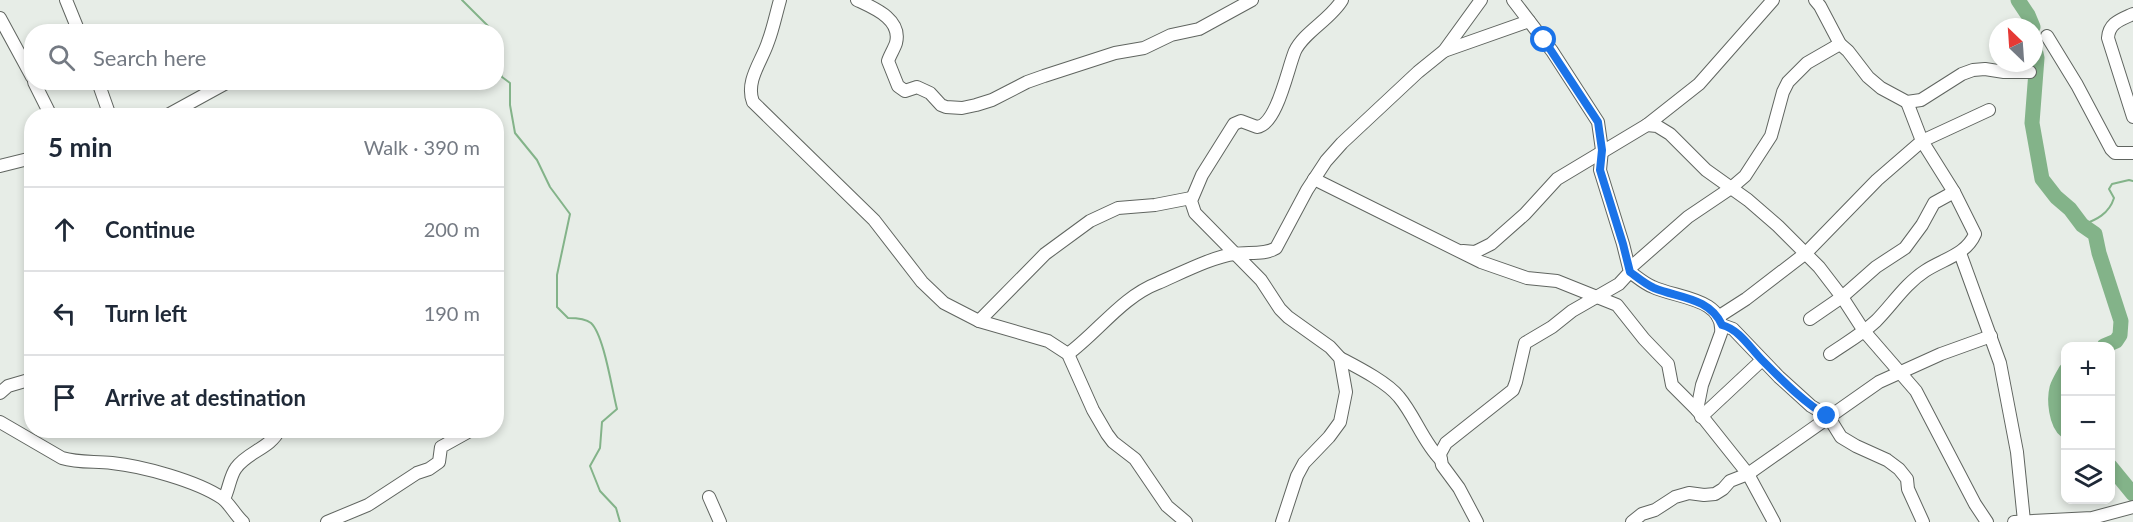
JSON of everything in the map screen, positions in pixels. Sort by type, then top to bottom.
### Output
[{"type":"street","points":[[66,0],[76,24]]},
{"type":"street","points":[[780,0],[768,43],[754,75],[751,93],[753,102],[866,212],[931,292],[944,303],[979,321],[1048,341],[1068,354],[1093,410],[1107,434],[1135,459],[1167,506],[1186,522]]},
{"type":"street","points":[[856,0],[882,13],[895,29],[896,45],[888,61],[898,86],[905,91],[917,87],[930,93],[941,105],[954,108],[992,100],[1044,76],[1114,53],[1144,48],[1171,35],[1199,29],[1252,0]]},
{"type":"street","points":[[1342,0],[1296,49],[1285,87],[1266,123],[1257,127],[1240,121],[1234,124],[1202,175],[1191,198],[1191,206],[1195,213],[1261,280],[1288,317],[1330,347],[1340,358],[1392,388],[1432,450],[1441,460]]},
{"type":"street","points":[[1068,354],[1135,295],[1155,284],[1223,256],[1266,252],[1276,248],[1314,179],[1342,143],[1418,72],[1444,51],[1481,0]]},
{"type":"street","points":[[1513,0],[1552,51],[1598,122],[1602,150],[1600,170],[1630,270],[1655,288],[1700,302],[1720,321],[1733,329],[1811,406],[1827,416],[1841,437],[1899,469],[1907,479],[1908,489],[1923,522]]},
{"type":"street","points":[[1461,251],[1475,252],[1491,244],[1525,214],[1557,179],[1647,124],[1699,84],[1751,28],[1773,0]]},
{"type":"street","points":[[1821,2],[1840,44],[1876,84],[1907,102],[1921,100],[1962,74],[1973,70],[1989,70]]},
{"type":"street","points":[[2133,14],[2112,24],[2108,30],[2108,38],[2133,117]]},
{"type":"street","points":[[0,18],[24,62]]},
{"type":"street","points":[[1444,51],[1529,21]]},
{"type":"street","points":[[2047,36],[2111,150],[2115,153],[2133,153]]},
{"type":"street","points":[[1477,522],[1459,488],[1442,465],[1440,454],[1446,443],[1513,390],[1525,343],[1552,327],[1572,311],[1619,284],[1630,270],[1688,217],[1731,188],[1754,165],[1771,136],[1788,82],[1807,63],[1840,44]]},
{"type":"street","points":[[38,90],[47,108]]},
{"type":"street","points":[[101,90],[107,108]]},
{"type":"street","points":[[181,108],[213,90]]},
{"type":"street","points":[[1830,354],[1864,332],[1913,280],[1960,253],[1970,244],[1976,234],[1954,192],[1922,141],[1907,102]]},
{"type":"street","points":[[1720,321],[1806,253],[1877,180],[1922,141],[1989,110]]},
{"type":"street","points":[[1647,124],[1657,126],[1670,134],[1706,170],[1761,211],[1806,253],[1842,297],[1864,332],[1916,391],[1975,504],[1987,522]]},
{"type":"street","points":[[0,166],[24,160]]},
{"type":"street","points":[[1314,179],[1377,212],[1497,268],[1527,278],[1557,281],[1617,305],[1644,339],[1668,364],[1672,385],[1699,413],[1748,474],[1774,522]]},
{"type":"street","points":[[1810,319],[1842,297],[1876,267],[1905,248],[1922,225],[1934,203],[1954,192]]},
{"type":"street","points":[[979,321],[1045,254],[1090,221],[1118,208],[1155,205],[1191,198]]},
{"type":"street","points":[[1960,253],[2000,363],[2009,403],[2019,521],[2092,518],[2133,507]]},
{"type":"street","points":[[1699,413],[1702,385],[1721,333],[1720,321]]},
{"type":"street","points":[[1632,522],[1675,496],[1715,494],[1730,481],[1748,474],[1878,382],[1991,336]]},
{"type":"street","points":[[1282,522],[1297,476],[1304,464],[1340,422],[1346,392],[1340,358]]},
{"type":"street","points":[[1699,413],[1762,360]]},
{"type":"street","points":[[0,393],[8,386],[24,381]]},
{"type":"street","points":[[0,422],[24,436]]},
{"type":"street","points":[[28,438],[62,458],[73,461],[114,463],[146,469],[182,480],[224,499],[243,522]]},
{"type":"street","points":[[224,499],[237,467],[274,438]]},
{"type":"street","points":[[327,522],[368,506],[417,473],[429,469],[439,462],[441,447],[457,438]]},
{"type":"street","points":[[709,497],[720,522]]},
{"type":"waterway","points":[[462,0],[486,24]]},
{"type":"waterway","points":[[2018,0],[2029,18]]},
{"type":"waterway","points":[[2036,72],[2032,123],[2042,179],[2082,225],[2095,234],[2121,321],[2120,335],[2114,342]]},
{"type":"waterway","points":[[504,78],[510,83],[510,105],[515,133],[537,160],[550,187],[570,214],[557,275],[557,307],[568,318],[589,321],[596,329],[604,350],[617,409],[602,422],[600,448],[590,466],[600,491],[616,508],[620,522]]},
{"type":"waterway","points":[[2082,225],[2097,218],[2112,204],[2114,198],[2109,189],[2112,184],[2133,181]]},
{"type":"waterway","points":[[2061,380],[2057,388],[2056,399],[2061,424]]},
{"type":"waterway","points":[[2115,472],[2133,494]]},
{"type":"route","points":[[1544,40],[1598,122],[1602,150],[1600,170],[1615,213],[1630,272],[1655,288],[1706,305],[1714,312],[1722,325],[1733,329],[1779,377],[1811,406],[1827,416]]}]
